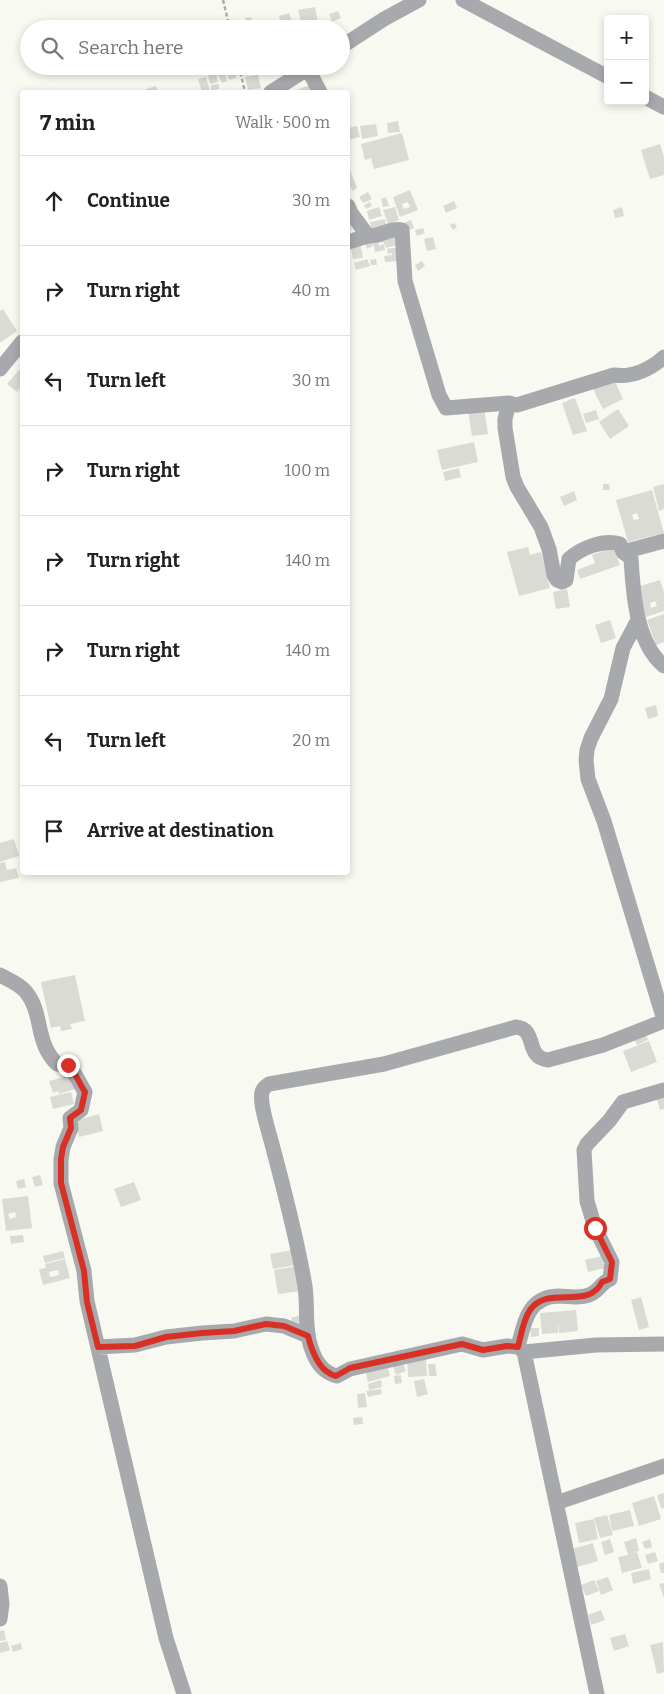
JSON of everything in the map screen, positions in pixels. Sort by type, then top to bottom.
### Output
[{"type":"street","points":[[350,41],[384,19],[419,0]]},
{"type":"street","points":[[463,0],[604,75]]},
{"type":"street","points":[[276,90],[314,76]]},
{"type":"street","points":[[649,99],[664,107]]},
{"type":"street","points":[[350,211],[368,236]]},
{"type":"street","points":[[350,241],[383,234],[395,229],[402,230],[405,281],[438,395],[446,408],[509,403],[517,405],[614,375],[630,376],[655,365],[664,357]]},
{"type":"street","points":[[0,369],[20,344]]},
{"type":"street","points":[[509,403],[505,428],[513,477],[541,527],[549,549],[554,575],[557,580],[562,582],[566,580],[569,559],[577,551],[601,544],[620,544],[623,552],[632,558],[638,620],[651,652],[664,666]]},
{"type":"street","points":[[623,552],[664,542]]},
{"type":"street","points":[[638,620],[623,648],[611,699],[591,738],[586,760],[588,779],[604,821],[664,1021],[603,1045],[548,1060],[538,1057],[532,1048],[527,1031],[516,1027],[384,1064],[269,1084],[264,1088],[262,1099],[288,1204],[305,1287],[308,1336],[311,1349],[319,1363],[329,1374],[336,1376],[350,1368],[462,1344],[483,1350],[507,1346],[521,1349],[664,1344]]},
{"type":"street","points":[[0,975],[26,992],[33,1002],[45,1049],[57,1064],[68,1065],[75,1072],[78,1082],[85,1092],[81,1110],[70,1118],[71,1128],[63,1147],[60,1172],[65,1202],[84,1271],[87,1302],[166,1638],[184,1694]]},
{"type":"street","points":[[597,1694],[521,1349],[530,1310],[537,1303],[556,1296],[582,1297],[591,1295],[598,1290],[602,1282],[610,1279],[612,1262],[595,1228],[587,1201],[584,1150],[587,1144],[610,1121],[623,1102],[664,1090]]},
{"type":"street","points":[[98,1347],[135,1346],[166,1337],[234,1331],[266,1324],[284,1326],[308,1336]]},
{"type":"street","points":[[556,1503],[664,1466]]},
{"type":"street","points":[[0,1586],[2,1604],[0,1618]]},
{"type":"path","points":[[223,0],[228,20]]},
{"type":"path","points":[[241,75],[245,90]]},
{"type":"building","points":[[315,7],[318,20],[301,20],[298,10]]},
{"type":"building","points":[[338,11],[341,18],[331,20],[329,14]]},
{"type":"building","points":[[289,13],[292,20],[280,20],[279,16]]},
{"type":"building","points":[[216,75],[218,82],[210,84],[208,76]]},
{"type":"building","points":[[218,75],[225,75],[227,81],[222,83]]},
{"type":"building","points":[[228,75],[235,75],[236,78],[229,80]]},
{"type":"building","points":[[258,75],[261,88],[248,90],[245,77]]},
{"type":"building","points":[[206,77],[210,90],[201,90],[198,79]]},
{"type":"building","points":[[219,84],[219,89],[211,90],[211,85]]},
{"type":"building","points":[[312,84],[314,90],[297,90]]},
{"type":"building","points":[[156,86],[157,90],[146,90]]},
{"type":"building","points":[[398,121],[400,132],[388,133],[387,123]]},
{"type":"building","points":[[376,124],[378,136],[362,139],[360,126]]},
{"type":"building","points":[[357,126],[360,137],[350,140],[350,128]]},
{"type":"building","points":[[402,133],[409,160],[374,169],[371,158],[365,160],[361,144]]},
{"type":"building","points":[[660,144],[664,157],[664,175],[650,179],[641,150]]},
{"type":"building","points":[[350,170],[357,188],[352,191],[350,185]]},
{"type":"building","points":[[410,190],[418,210],[400,217],[393,197]],"holes":[[[408,202],[410,207],[404,209],[402,204]]]},
{"type":"building","points":[[368,192],[372,199],[363,203],[359,197]]},
{"type":"building","points":[[386,197],[389,206],[383,207],[381,199]]},
{"type":"building","points":[[454,201],[457,208],[446,213],[443,206]]},
{"type":"building","points":[[370,202],[372,206],[366,209],[364,205]]},
{"type":"building","points":[[379,207],[382,216],[369,220],[367,211]]},
{"type":"building","points":[[395,207],[399,220],[388,224],[383,210]]},
{"type":"building","points":[[622,207],[624,216],[615,218],[613,210]]},
{"type":"building","points":[[385,219],[387,231],[372,233],[370,222]]},
{"type":"building","points":[[411,220],[414,228],[407,231],[404,223]]},
{"type":"building","points":[[454,223],[457,227],[453,230],[450,225]]},
{"type":"building","points":[[423,228],[425,233],[417,236],[415,230]]},
{"type":"building","points":[[397,231],[400,244],[386,248],[384,242],[379,243],[379,246],[384,244],[385,250],[375,252],[372,240]]},
{"type":"building","points":[[370,237],[373,246],[367,249],[364,240]]},
{"type":"building","points":[[433,237],[436,249],[427,251],[424,239]]},
{"type":"building","points":[[360,242],[363,258],[353,259],[350,244]]},
{"type":"building","points":[[399,247],[400,261],[385,262],[384,256],[392,255],[392,253],[388,254],[387,249]]},
{"type":"building","points":[[367,259],[370,266],[356,270],[354,263]]},
{"type":"building","points":[[376,259],[377,265],[371,265],[370,260]]},
{"type":"building","points":[[422,261],[425,266],[418,271],[415,265]]},
{"type":"building","points":[[3,309],[17,331],[0,343],[0,311]]},
{"type":"building","points":[[19,370],[20,388],[17,392],[7,384]]},
{"type":"building","points":[[613,377],[623,399],[603,409],[592,387]]},
{"type":"building","points":[[575,398],[587,431],[573,435],[562,403]]},
{"type":"building","points":[[484,408],[488,434],[472,436],[468,410]]},
{"type":"building","points":[[618,409],[629,426],[610,439],[599,422]]},
{"type":"building","points":[[596,410],[599,419],[586,423],[583,414]]},
{"type":"building","points":[[474,442],[478,462],[442,470],[437,450]]},
{"type":"building","points":[[459,468],[461,477],[445,481],[443,472]]},
{"type":"building","points":[[603,484],[609,484],[610,490],[603,490]]},
{"type":"building","points":[[664,484],[664,509],[659,511],[653,487]]},
{"type":"building","points":[[652,490],[664,533],[628,542],[616,500]],"holes":[[[637,513],[639,519],[634,520],[632,515]]]},
{"type":"building","points":[[574,491],[577,500],[564,506],[560,497]]},
{"type":"building","points":[[528,547],[530,555],[541,552],[550,588],[519,596],[507,552]]},
{"type":"building","points":[[613,547],[620,565],[580,579],[577,570],[595,563],[592,555]]},
{"type":"building","points":[[660,580],[664,592],[664,611],[646,617],[637,587]],"holes":[[[655,601],[657,606],[651,608],[650,603]]]},
{"type":"building","points":[[567,589],[570,607],[556,609],[553,592]]},
{"type":"building","points":[[664,614],[664,642],[656,645],[647,620]]},
{"type":"building","points":[[610,620],[616,638],[601,643],[595,625]]},
{"type":"building","points":[[656,705],[658,716],[648,719],[645,708]]},
{"type":"building","points":[[14,839],[19,856],[0,862],[0,843]]},
{"type":"building","points":[[5,862],[7,870],[16,868],[19,878],[0,882],[0,863]]},
{"type":"building","points":[[75,975],[85,1021],[70,1024],[72,1029],[61,1031],[60,1026],[51,1028],[41,982]]},
{"type":"building","points":[[645,1032],[648,1040],[637,1045],[633,1037]]},
{"type":"building","points":[[649,1041],[657,1062],[631,1072],[623,1051]]},
{"type":"building","points":[[71,1075],[75,1089],[59,1094],[58,1091],[53,1093],[49,1081]]},
{"type":"building","points":[[71,1092],[74,1104],[53,1109],[50,1097]]},
{"type":"building","points":[[664,1093],[664,1109],[660,1110],[656,1095]]},
{"type":"building","points":[[99,1114],[103,1131],[79,1137],[74,1121]]},
{"type":"building","points":[[40,1175],[43,1185],[35,1187],[32,1177]]},
{"type":"building","points":[[24,1179],[26,1187],[18,1189],[16,1181]]},
{"type":"building","points":[[134,1182],[141,1200],[121,1207],[114,1189]]},
{"type":"building","points":[[28,1196],[32,1228],[6,1231],[2,1199]],"holes":[[[15,1212],[16,1217],[10,1219],[8,1214]]]},
{"type":"building","points":[[23,1235],[24,1242],[11,1244],[10,1236]]},
{"type":"building","points":[[293,1250],[296,1265],[273,1269],[270,1254]]},
{"type":"building","points":[[63,1251],[65,1258],[45,1263],[43,1256]]},
{"type":"building","points":[[602,1256],[605,1268],[588,1272],[585,1260]]},
{"type":"building","points":[[65,1259],[70,1278],[43,1285],[39,1269],[46,1268],[45,1264]],"holes":[[[58,1270],[59,1275],[50,1277],[49,1272]]]},
{"type":"building","points":[[297,1266],[301,1291],[278,1294],[274,1270]]},
{"type":"building","points":[[641,1297],[649,1327],[639,1330],[631,1300]]},
{"type":"building","points":[[576,1310],[578,1331],[559,1333],[558,1321],[558,1333],[542,1334],[540,1313]]},
{"type":"building","points":[[300,1315],[302,1323],[293,1325],[291,1318]]},
{"type":"building","points":[[530,1328],[539,1328],[539,1336],[531,1337]]},
{"type":"building","points":[[426,1358],[427,1376],[408,1377],[407,1360]]},
{"type":"building","points":[[402,1361],[406,1371],[396,1375],[392,1364]]},
{"type":"building","points":[[387,1364],[390,1376],[368,1382],[365,1370]]},
{"type":"building","points":[[428,1364],[435,1364],[437,1376],[429,1376]]},
{"type":"building","points":[[401,1375],[402,1383],[395,1384],[394,1376]]},
{"type":"building","points":[[424,1379],[428,1394],[417,1397],[414,1381]]},
{"type":"building","points":[[381,1380],[382,1387],[369,1390],[368,1384]]},
{"type":"building","points":[[381,1389],[382,1394],[368,1397],[366,1391]]},
{"type":"building","points":[[365,1393],[367,1407],[358,1408],[357,1394]]},
{"type":"building","points":[[362,1417],[363,1424],[354,1425],[353,1418]]},
{"type":"building","points":[[664,1493],[664,1508],[661,1508],[657,1495]]},
{"type":"building","points":[[654,1496],[661,1519],[639,1526],[632,1503]]},
{"type":"building","points":[[630,1510],[634,1526],[612,1531],[609,1515]]},
{"type":"building","points":[[607,1515],[613,1535],[600,1538],[594,1518]]},
{"type":"building","points":[[594,1519],[598,1539],[579,1543],[575,1523]]},
{"type":"building","points":[[636,1538],[639,1551],[631,1553],[637,1552],[642,1568],[622,1573],[618,1557],[628,1555],[624,1542]]},
{"type":"building","points":[[610,1539],[614,1552],[605,1555],[601,1542]]},
{"type":"building","points":[[650,1539],[652,1547],[645,1549],[642,1542]]},
{"type":"building","points":[[593,1543],[598,1561],[577,1567],[572,1549]]},
{"type":"building","points":[[655,1552],[658,1561],[648,1564],[645,1555]]},
{"type":"building","points":[[664,1562],[664,1573],[661,1573],[659,1564]]},
{"type":"building","points":[[649,1569],[651,1579],[633,1584],[631,1573]]},
{"type":"building","points":[[608,1577],[613,1590],[601,1595],[596,1581]]},
{"type":"building","points":[[594,1580],[599,1591],[586,1596],[581,1585]]},
{"type":"building","points":[[664,1583],[664,1598],[659,1584]]},
{"type":"building","points":[[601,1610],[605,1620],[591,1625],[588,1615]]},
{"type":"building","points":[[4,1630],[6,1640],[0,1641],[0,1631]]},
{"type":"building","points":[[625,1634],[629,1646],[614,1651],[610,1638]]},
{"type":"building","points":[[7,1641],[10,1650],[0,1653],[0,1643]]},
{"type":"building","points":[[663,1642],[664,1672],[657,1674],[650,1645]]},
{"type":"building","points":[[21,1643],[22,1649],[13,1652],[11,1646]]},
{"type":"route","points":[[68,1065],[75,1072],[78,1082],[85,1092],[81,1110],[70,1118],[71,1128],[63,1147],[61,1159],[61,1183],[67,1211],[81,1257],[85,1292],[98,1347],[135,1346],[166,1337],[245,1330],[266,1324],[274,1324],[308,1336],[311,1349],[323,1369],[329,1374],[336,1376],[350,1368],[462,1344],[483,1350],[507,1346],[518,1347],[525,1321],[530,1310],[537,1303],[556,1296],[582,1297],[591,1295],[598,1290],[602,1282],[610,1279],[612,1262],[595,1228]]}]
